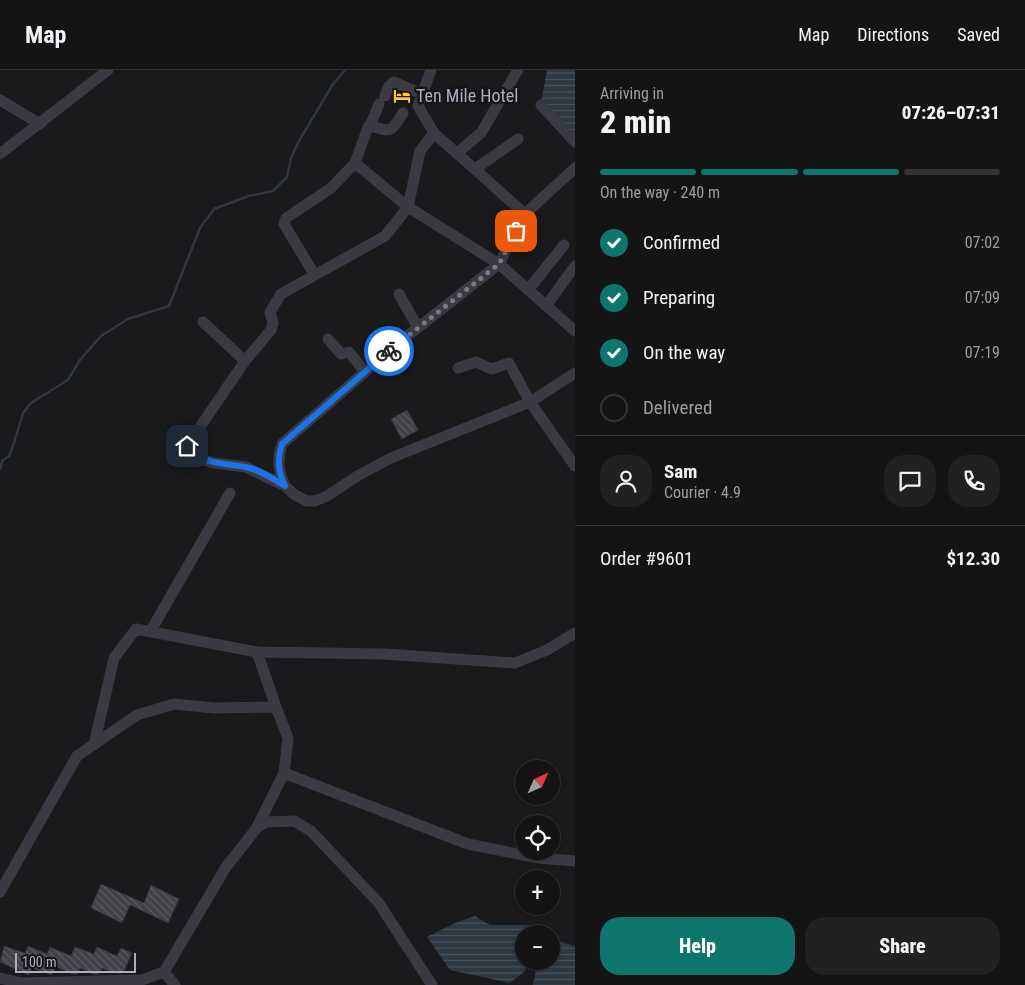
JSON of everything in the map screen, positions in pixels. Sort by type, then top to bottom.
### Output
[{"type":"street","points":[[0,154],[108,70]]},
{"type":"street","points":[[431,70],[418,106],[434,133],[525,214]]},
{"type":"street","points":[[457,153],[481,133],[518,70]]},
{"type":"street","points":[[314,274],[284,224],[286,218],[331,188],[355,164],[389,86],[394,82],[422,94]]},
{"type":"street","points":[[0,100],[40,124]]},
{"type":"street","points":[[541,105],[575,142]]},
{"type":"street","points":[[370,126],[388,131],[392,130],[403,113]]},
{"type":"street","points":[[434,133],[420,151],[408,207],[385,236],[281,294],[270,312],[273,323],[270,330],[245,361],[187,446],[200,459],[214,464],[246,467],[285,486],[295,495],[307,501],[328,496],[359,475],[391,458],[530,402],[575,373]]},
{"type":"street","points":[[474,169],[518,138]]},
{"type":"street","points":[[355,164],[408,207],[499,264],[575,331]]},
{"type":"street","points":[[285,486],[279,473],[278,456],[282,444],[418,328],[499,264],[525,214],[575,168]]},
{"type":"street","points":[[528,290],[564,245]]},
{"type":"street","points":[[546,306],[575,266]]},
{"type":"street","points":[[399,294],[418,328]]},
{"type":"street","points":[[202,322],[245,361]]},
{"type":"street","points":[[328,339],[341,354],[349,352],[365,372]]},
{"type":"street","points":[[458,368],[476,362],[492,369],[509,363],[530,402],[575,466]]},
{"type":"street","points":[[150,632],[230,493]]},
{"type":"street","points":[[94,745],[114,658],[136,629],[257,652],[432,656],[515,662],[547,650],[575,633]]},
{"type":"street","points":[[256,830],[284,773],[288,738],[257,652]]},
{"type":"street","points":[[0,892],[77,756],[137,715],[174,704],[214,708],[276,707]]},
{"type":"street","points":[[284,773],[468,844],[538,858],[575,861]]},
{"type":"street","points":[[0,978],[21,983],[142,980],[164,972],[226,867],[256,830],[266,822],[294,821],[311,831],[378,902],[432,985]]},
{"type":"street","points":[[164,972],[175,985]]},
{"type":"shaded area","points":[[547,70],[575,70],[575,136],[541,102]]},
{"type":"shaded area","points":[[475,916],[490,925],[515,925],[515,970],[525,971],[510,983],[450,970],[427,937],[455,923]]},
{"type":"shaded area","points":[[560,942],[575,946],[575,985],[533,985],[536,970],[560,970]]},
{"type":"building","points":[[407,410],[418,430],[402,439],[391,419]]},
{"type":"building","points":[[101,884],[144,903],[151,885],[179,899],[168,923],[130,905],[122,923],[91,908]]},
{"type":"building","points":[[4,946],[25,953],[28,946],[47,954],[50,947],[71,956],[75,947],[94,954],[97,947],[117,956],[121,948],[132,953],[123,973],[113,973],[102,968],[99,974],[93,974],[80,968],[77,974],[73,974],[56,967],[52,975],[32,968],[29,975],[0,962]]},
{"type":"waterway","points":[[0,470],[2,461],[9,456],[23,413],[31,403],[68,380],[80,360],[101,336],[128,319],[169,306],[200,228],[214,209],[249,196],[273,191],[287,177],[291,158],[299,141],[333,84],[345,70]]},
{"type":"way so far","points":[[389,351],[499,264],[516,231]]},
{"type":"place","name":"Ten Mile Hotel","points":[[402,96]]},
{"type":"route","points":[[187,446],[200,459],[214,464],[246,467],[285,486],[279,473],[278,456],[282,444],[389,351]]}]
